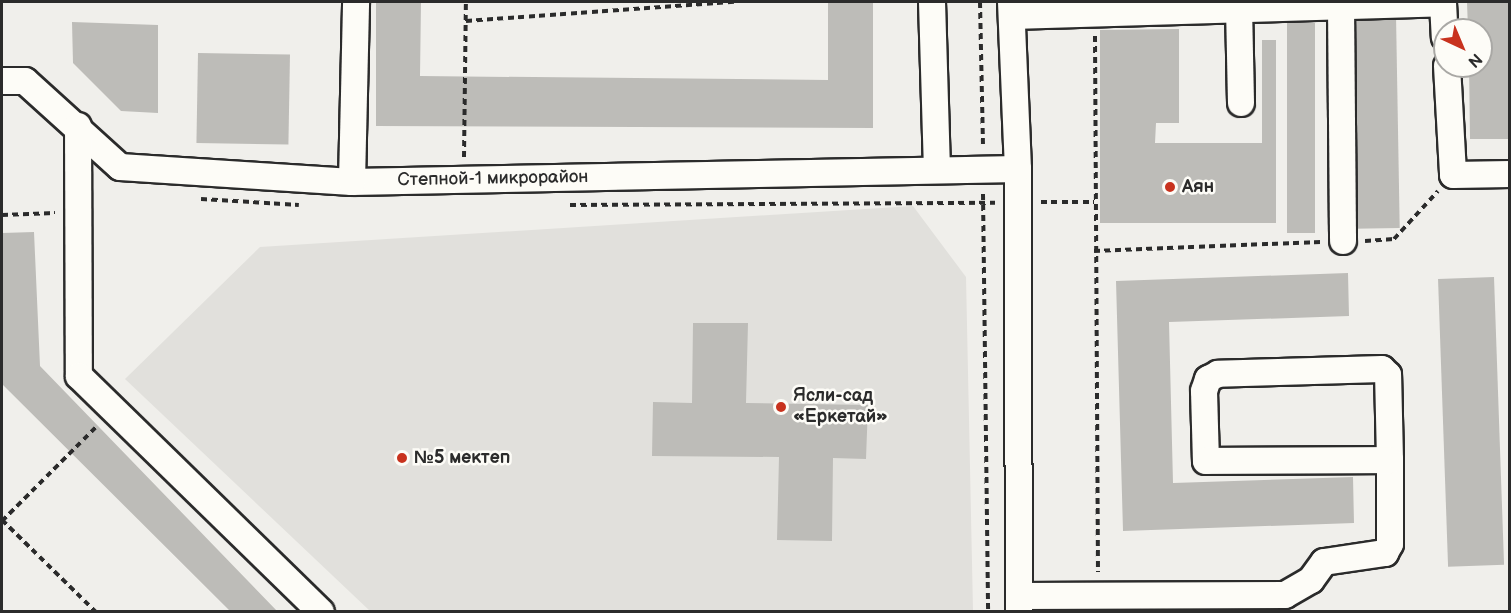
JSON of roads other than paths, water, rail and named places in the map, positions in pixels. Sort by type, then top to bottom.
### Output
[{"type":"street","points":[[352,182],[356,2]]},
{"type":"street","points":[[932,2],[937,170]]},
{"type":"street","points":[[1390,460],[1206,461],[1203,401],[1208,379],[1218,374],[1382,369],[1388,375],[1390,460],[1390,544],[1385,553],[1324,562],[1311,580],[1285,595],[1098,596],[1019,604],[1018,169],[1011,9],[1095,13],[1443,2],[1444,18]]},
{"type":"street","points":[[1341,6],[1343,242]]},
{"type":"street","points":[[1239,7],[1241,103]]},
{"type":"street","points":[[1448,78],[1452,175],[1509,174]]},
{"type":"street","name":"Степной-1 микрорайон","points":[[2,81],[25,81],[78,126],[120,167],[352,182],[1018,169]]},
{"type":"street","points":[[78,126],[79,376],[321,612]]},
{"type":"place","name":"Аян","points":[[1170,187]]},
{"type":"place","name":"Ясли-сад «Еркетай»","points":[[781,407]]},
{"type":"place","name":"№5 мектеп","points":[[402,458]]}]
